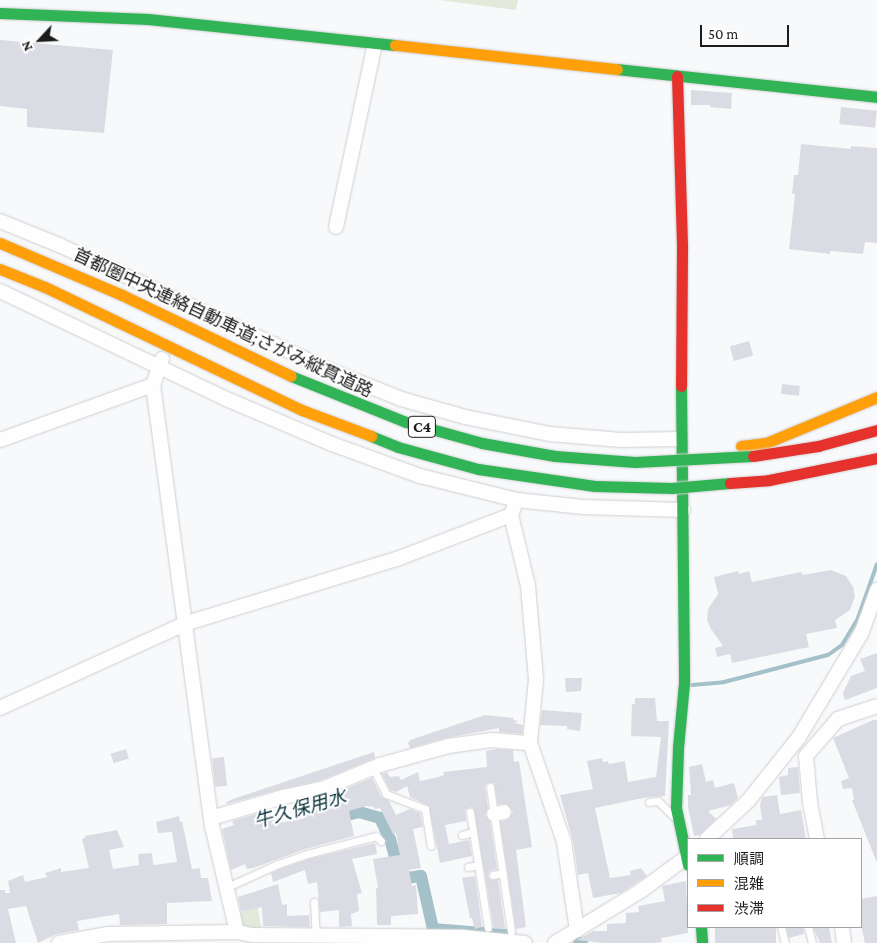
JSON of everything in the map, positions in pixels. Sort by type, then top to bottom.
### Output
[{"type":"main road","points":[[0,13],[148,19],[877,97]]},
{"type":"main road","points":[[677,76],[682,249],[680,439],[681,455],[690,474],[683,510],[684,684],[678,748],[676,808],[687,856]]},
{"type":"main road","name":"首都圏中央連絡自動車道;さがみ縦貫道路","points":[[0,243],[122,295],[314,387],[406,422],[482,443],[579,458],[677,462],[766,455],[818,446],[877,430]]},
{"type":"main road","name":"C4","points":[[0,269],[45,287],[302,410],[398,447],[478,469],[595,486],[672,488],[769,480],[877,458]]},
{"type":"main road","points":[[681,455],[766,443],[877,397]]},
{"type":"main road","points":[[732,468],[747,464],[766,443]]},
{"type":"main road","points":[[690,474],[717,472]]},
{"type":"main road","points":[[701,928],[702,943]]},
{"type":"street","points":[[336,227],[375,44]]},
{"type":"street","points":[[0,221],[59,245],[330,370],[401,399],[465,417],[550,434],[621,440],[680,439]]},
{"type":"street","points":[[0,291],[159,365],[224,398],[332,444],[420,476],[517,500],[583,507],[683,510]]},
{"type":"street","points":[[189,304],[159,365],[153,385],[211,818],[225,888],[237,932]]},
{"type":"street","points":[[0,440],[153,385]]},
{"type":"street","points":[[517,500],[511,515],[527,582],[536,679],[530,743],[564,842],[578,930]]},
{"type":"street","points":[[0,708],[184,624],[397,558],[511,515]]},
{"type":"street","points":[[708,838],[748,801],[792,748],[832,685],[864,623],[877,590]]},
{"type":"street","points":[[864,623],[877,611]]},
{"type":"street","points":[[817,838],[810,802],[806,756],[838,719],[877,706]]},
{"type":"street","points":[[211,818],[283,797],[322,789],[373,768],[468,742],[492,740],[530,743]]},
{"type":"street","points":[[556,943],[687,861]]},
{"type":"street","points":[[842,928],[844,943]]},
{"type":"street","points":[[58,943],[102,934],[237,932],[260,939],[316,936],[464,940],[489,935],[515,938]]},
{"type":"lane","points":[[373,768],[386,794],[401,804],[425,809],[426,835],[431,846]]},
{"type":"lane","points":[[490,787],[499,813],[503,873],[515,938]]},
{"type":"lane","points":[[649,802],[658,801],[679,821]]},
{"type":"lane","points":[[470,812],[489,935]]},
{"type":"lane","points":[[462,835],[473,832]]},
{"type":"lane","points":[[225,888],[278,864],[306,854],[376,836],[381,841]]},
{"type":"lane","points":[[468,867],[478,865]]},
{"type":"lane","points":[[493,875],[503,873]]},
{"type":"lane","points":[[314,902],[316,936]]},
{"type":"lane","points":[[782,928],[785,943]]},
{"type":"lane","points":[[802,941],[811,941],[808,928]]},
{"type":"green space","points":[[439,0],[518,0],[516,10]]},
{"type":"green space","points":[[257,903],[262,932],[239,926],[236,914],[249,910]]},
{"type":"building","points":[[0,40],[113,50],[104,133],[27,127],[27,109],[0,106]]},
{"type":"building","points":[[691,90],[732,93],[731,109],[710,107],[710,105],[691,105]]},
{"type":"building","points":[[841,107],[877,111],[875,128],[839,124]]},
{"type":"building","points":[[801,144],[851,149],[851,146],[877,148],[877,243],[865,242],[863,254],[830,251],[830,254],[789,249],[795,194],[792,194],[794,175],[798,175]]},
{"type":"building","points":[[749,341],[753,355],[734,361],[730,347]]},
{"type":"building","points":[[782,384],[800,386],[799,396],[781,394]]},
{"type":"building","points":[[831,570],[846,576],[853,587],[855,596],[850,610],[835,620],[837,628],[806,634],[809,647],[732,663],[730,654],[717,657],[715,648],[723,646],[707,620],[708,609],[718,594],[714,577],[738,571],[739,574],[749,571],[752,582],[801,572],[803,575]]},
{"type":"building","points":[[877,653],[877,688],[845,700],[843,693],[851,676],[865,671],[860,659]]},
{"type":"building","points":[[565,678],[582,678],[581,691],[566,692]]},
{"type":"building","points":[[635,698],[655,698],[657,721],[669,721],[665,796],[648,797],[595,808],[610,878],[631,875],[630,871],[641,868],[647,876],[621,893],[593,898],[588,873],[578,875],[573,841],[560,795],[593,789],[587,761],[602,758],[603,762],[608,761],[609,764],[625,761],[628,782],[656,777],[661,737],[631,736],[632,704],[635,704]]},
{"type":"building","points":[[542,710],[582,713],[580,731],[567,729],[567,726],[540,725]]},
{"type":"building","points":[[485,715],[514,718],[513,720],[519,721],[514,723],[523,725],[522,734],[499,732],[499,728],[446,738],[410,748],[408,743],[410,740]]},
{"type":"building","points":[[873,720],[877,720],[877,863],[852,800],[854,800],[852,788],[843,789],[841,781],[849,778],[833,738]]},
{"type":"building","points":[[126,749],[129,759],[114,763],[111,754]]},
{"type":"building","points":[[497,749],[513,750],[514,762],[519,761],[532,847],[516,850],[526,927],[516,929],[500,822],[509,819],[513,811],[507,804],[498,804],[494,783],[487,783],[485,787],[488,808],[485,815],[490,821],[497,869],[490,871],[488,876],[491,880],[498,879],[505,928],[494,929],[474,809],[470,807],[465,810],[466,821],[445,825],[449,844],[469,840],[472,856],[440,863],[429,806],[410,797],[407,786],[396,792],[390,790],[382,774],[387,772],[390,777],[399,776],[401,780],[418,772],[420,781],[439,777],[444,775],[443,772],[487,767],[486,751]]},
{"type":"building","points":[[374,752],[375,758],[319,781],[227,804],[226,802],[236,798]]},
{"type":"building","points":[[224,757],[227,786],[215,787],[212,758]]},
{"type":"building","points":[[702,764],[706,782],[713,780],[715,788],[734,783],[738,798],[731,805],[708,811],[716,819],[700,835],[694,836],[688,807],[688,795],[691,795],[689,767]]},
{"type":"building","points":[[798,767],[800,793],[781,795],[779,777],[788,775],[788,768]]},
{"type":"building","points":[[372,778],[381,796],[389,801],[396,815],[410,809],[420,813],[423,827],[413,829],[421,868],[409,870],[412,886],[416,885],[418,914],[391,916],[391,925],[377,925],[376,888],[378,888],[373,859],[400,855],[396,833],[393,834],[380,808],[375,809],[374,807],[366,806],[349,811],[354,836],[305,849],[253,868],[247,869],[245,864],[231,870],[222,829],[234,825],[232,821],[270,810],[274,824],[304,818],[301,802],[325,797]]},
{"type":"building","points":[[777,795],[780,814],[801,810],[806,838],[733,838],[732,829],[756,825],[756,820],[762,820],[760,805],[762,797]]},
{"type":"building","points":[[179,816],[180,822],[182,821],[192,869],[200,868],[201,878],[208,878],[212,901],[167,903],[167,924],[120,925],[119,914],[77,921],[79,930],[57,934],[38,943],[26,906],[8,909],[16,943],[0,943],[0,890],[10,893],[8,881],[23,875],[25,882],[47,877],[45,873],[61,868],[61,872],[89,868],[82,839],[85,836],[117,830],[124,847],[109,850],[113,869],[139,865],[138,854],[152,853],[153,865],[177,862],[172,832],[158,833],[156,822]]},
{"type":"building","points":[[375,843],[377,854],[352,859],[362,893],[357,894],[359,911],[351,914],[352,926],[339,927],[339,910],[320,912],[317,882],[308,884],[305,870],[273,882],[271,873],[280,869],[309,859]]},
{"type":"building","points":[[475,876],[482,927],[475,929],[472,918],[470,918],[462,878]]},
{"type":"building","points":[[686,881],[688,933],[661,938],[662,942],[653,943],[602,943],[577,940],[593,931],[607,931],[607,924],[626,923],[626,913],[639,912],[638,906],[665,901],[662,886]]},
{"type":"building","points":[[278,884],[282,905],[287,904],[287,916],[309,915],[310,927],[263,926],[262,907],[241,912],[238,897]]},
{"type":"building","points":[[877,896],[877,943],[865,943],[862,928],[862,899]]},
{"type":"building","points":[[715,928],[776,928],[776,943],[715,943]]},
{"type":"building","points":[[786,928],[803,928],[804,934],[789,938]]},
{"type":"building","points":[[813,928],[829,928],[832,943],[820,943]]},
{"type":"waterway","points":[[692,685],[724,682],[828,655],[842,645],[858,618],[877,564]]},
{"type":"waterway","name":"牛久保用水","points":[[335,818],[359,812],[380,818],[390,839],[401,879],[421,876],[433,929],[507,935]]},
{"type":"traffic: fast","points":[[0,13],[148,19],[395,45]]},
{"type":"traffic: fast","points":[[617,69],[877,97]]},
{"type":"traffic: fast","points":[[291,376],[406,422],[482,443],[555,456],[635,462],[753,456]]},
{"type":"traffic: fast","points":[[681,386],[684,683],[678,748],[676,808],[687,860]]},
{"type":"traffic: fast","points":[[371,436],[398,447],[478,469],[595,486],[672,488],[730,483]]},
{"type":"traffic: fast","points":[[701,928],[702,943]]},
{"type":"traffic: slow","points":[[395,45],[617,69]]},
{"type":"traffic: slow","points":[[0,243],[122,295],[291,376]]},
{"type":"traffic: slow","points":[[0,269],[45,287],[302,410],[371,436]]},
{"type":"traffic: slow","points":[[741,446],[766,443],[877,397]]},
{"type":"traffic: jam","points":[[677,76],[682,249],[681,386]]},
{"type":"traffic: jam","points":[[753,456],[818,446],[877,430]]},
{"type":"traffic: jam","points":[[730,483],[769,480],[877,458]]}]
